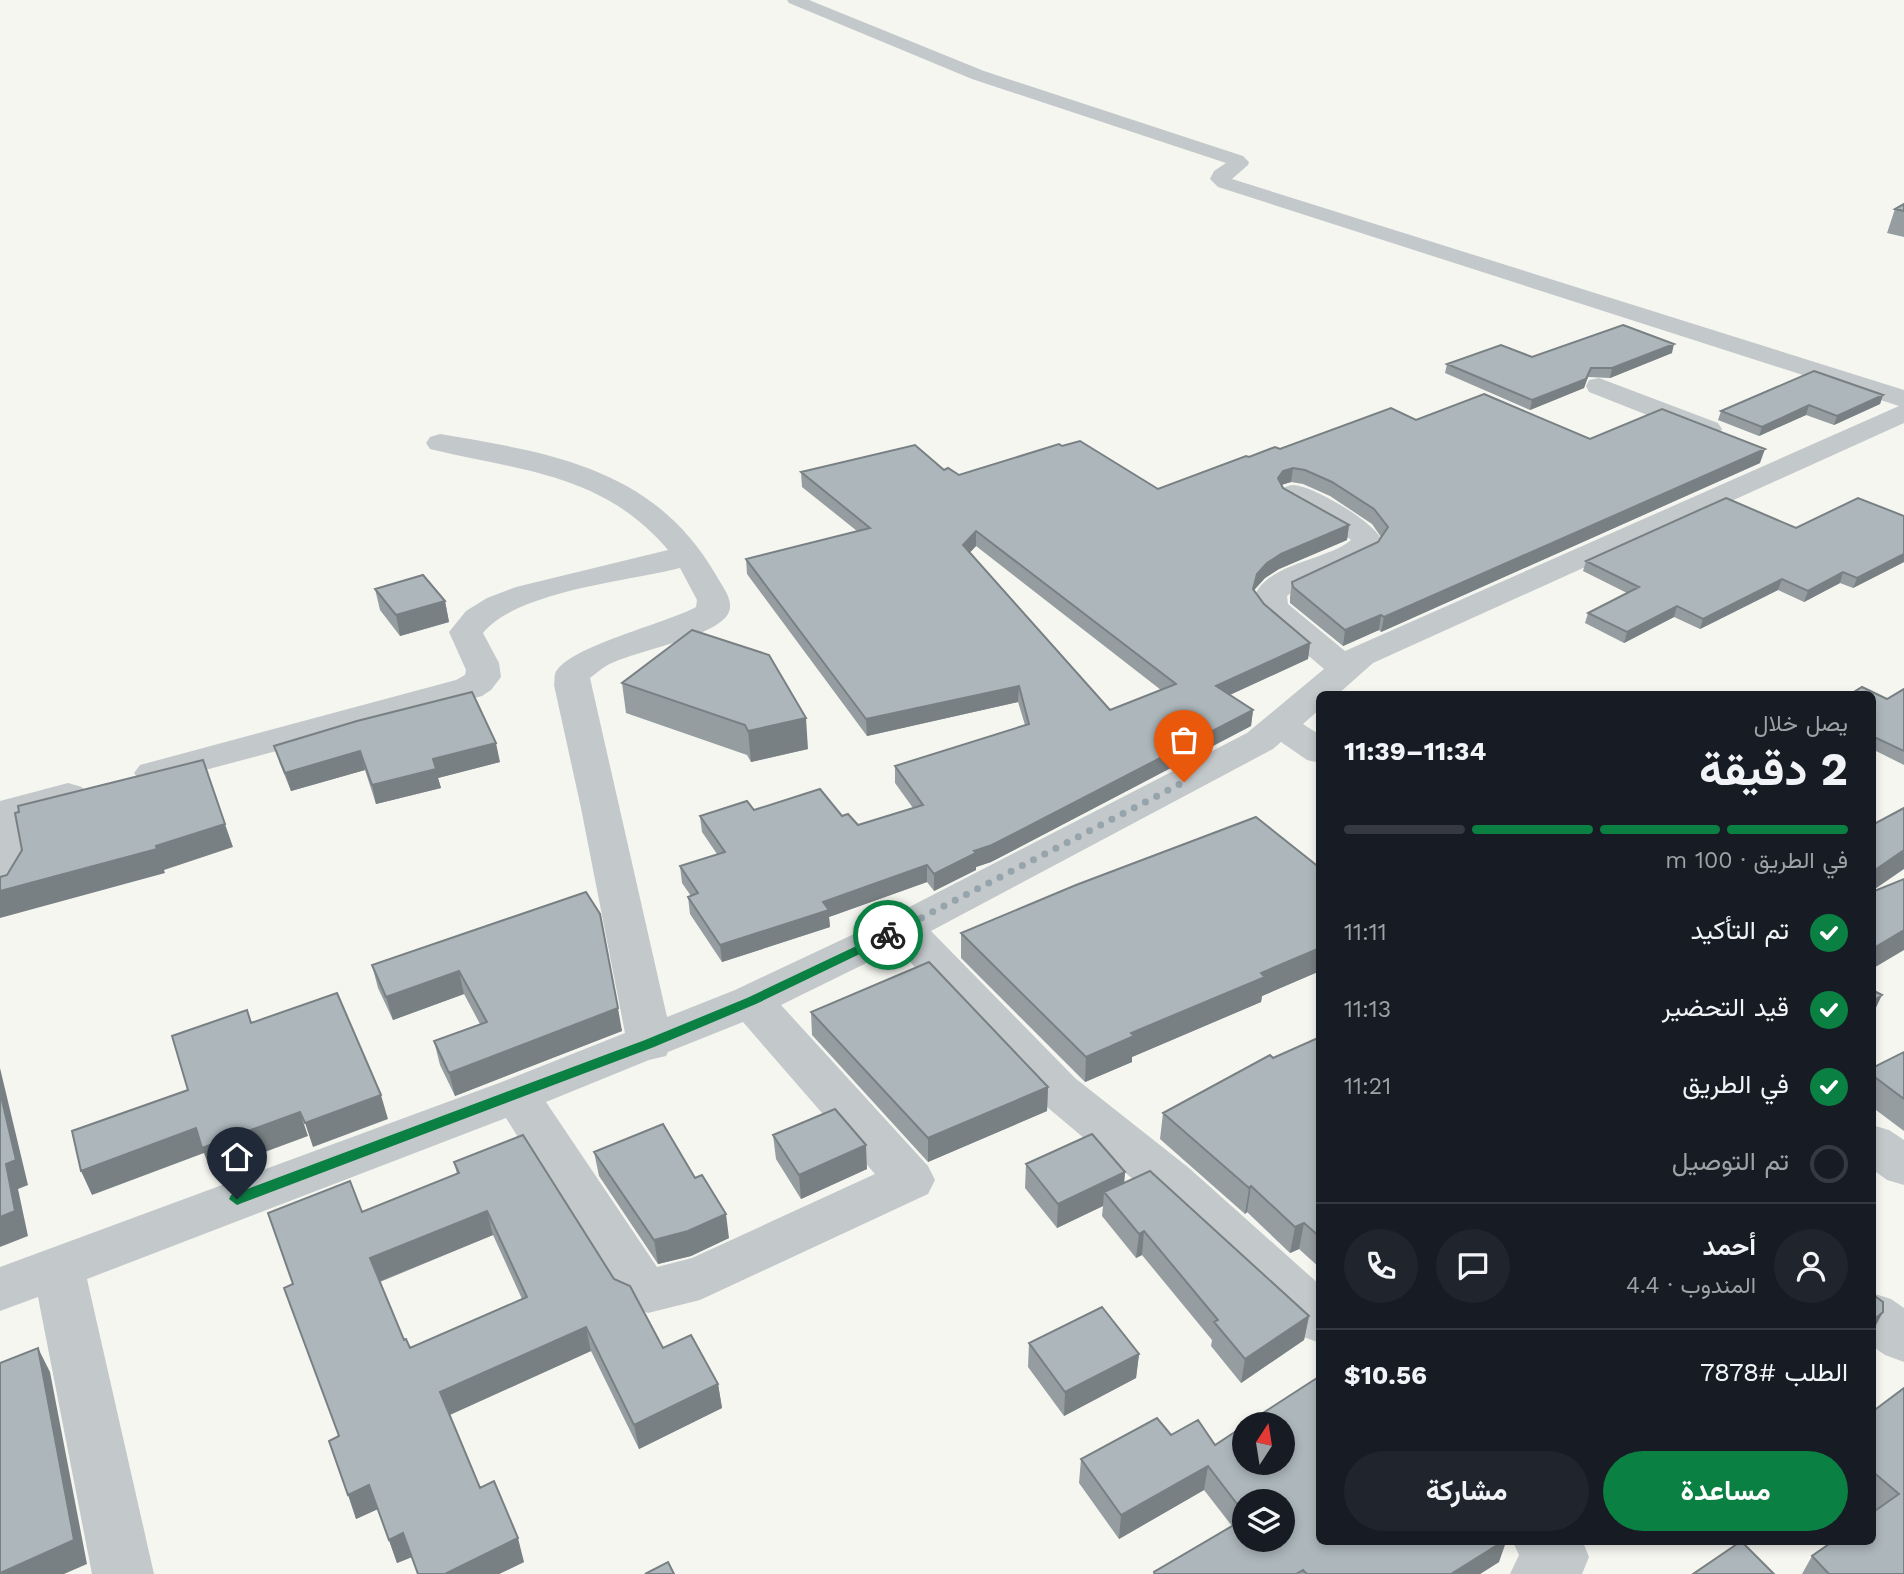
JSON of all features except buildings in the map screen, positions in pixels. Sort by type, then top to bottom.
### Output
[{"type":"street","points":[[795,0],[978,75],[1236,160],[1238,165],[1221,175],[1220,179],[1225,183],[1904,399]]},
{"type":"street","points":[[1599,386],[1795,464]]},
{"type":"street","points":[[1317,691],[1343,668],[1391,642],[1795,464],[1904,413]]},
{"type":"street","points":[[440,443],[511,455],[600,483],[631,498],[654,515],[677,538],[714,600],[712,612],[692,623],[598,656],[573,674],[572,685],[601,807],[650,1044]]},
{"type":"street","points":[[1293,494],[1348,522],[1367,537],[1363,548],[1283,583],[1270,593],[1270,603],[1276,611],[1343,668]]},
{"type":"street","points":[[0,888],[9,873],[0,824],[10,810],[469,688],[482,680],[484,673],[483,665],[466,632],[471,623],[484,614],[540,590],[673,560],[687,552]]},
{"type":"street","points":[[0,1289],[650,1044],[751,1001],[903,928],[1260,741],[1316,692]]},
{"type":"street","points":[[1279,724],[1316,749]]},
{"type":"street","points":[[903,928],[1058,1090],[1171,1182],[1316,1316]]},
{"type":"street","points":[[516,1095],[640,1286],[648,1291],[681,1285],[711,1273],[909,1180],[751,1001]]},
{"type":"street","points":[[1876,1146],[1904,1166]]},
{"type":"street","points":[[58,1268],[123,1574]]},
{"type":"street","points":[[1876,1318],[1904,1339]]},
{"type":"street","points":[[1541,1574],[1559,1557],[1546,1545]]},
{"type":"way so far","points":[[888,935],[1184,782]]},
{"type":"route","points":[[237,1199],[650,1044],[751,1001],[888,935]]}]
